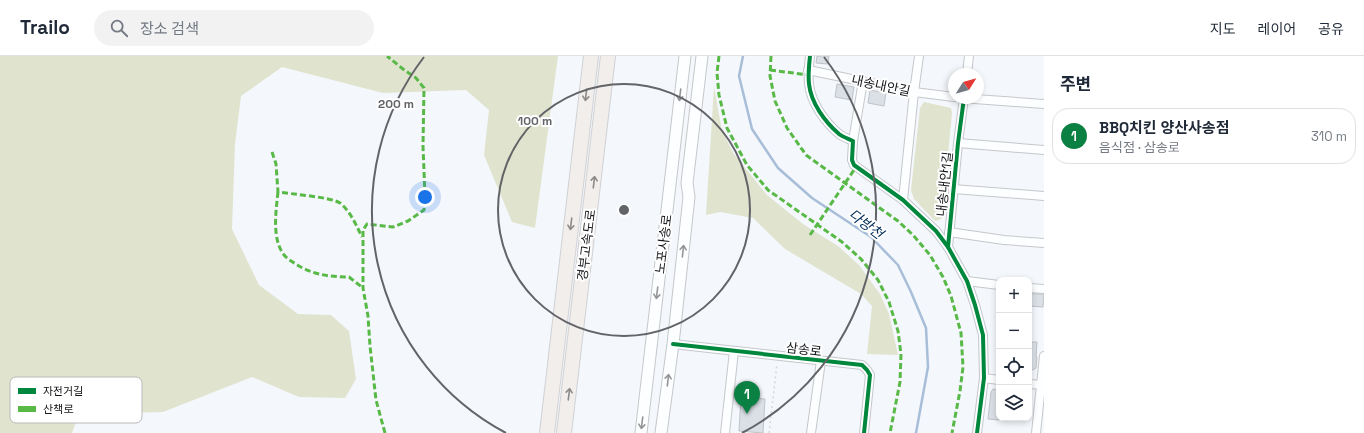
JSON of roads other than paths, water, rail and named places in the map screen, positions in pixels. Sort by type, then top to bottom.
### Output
[{"type":"highway","name":"경부고속도로","points":[[547,433],[591,56]]},
{"type":"highway","name":"경부고속도로","points":[[564,433],[608,56]]},
{"type":"main road","name":"노포사송로","points":[[641,433],[685,56]]},
{"type":"main road","name":"노포사송로","points":[[661,433],[673,344],[689,197],[687,182],[702,56]]},
{"type":"street","points":[[810,56],[808,70],[809,85],[815,103],[825,119],[840,135],[853,141]]},
{"type":"street","points":[[903,200],[914,92],[920,56]]},
{"type":"street","points":[[968,68],[969,56]]},
{"type":"street","name":"내송내안길","points":[[808,70],[914,92],[948,96]]},
{"type":"street","points":[[863,81],[853,141],[852,160],[854,165],[903,200],[936,231],[948,247],[967,282],[975,305],[982,336],[984,378],[977,433]]},
{"type":"street","points":[[984,100],[1044,104]]},
{"type":"street","name":"내송내안1길","points":[[948,247],[963,104]]},
{"type":"street","points":[[958,143],[1044,150]]},
{"type":"street","points":[[953,189],[1044,196]]},
{"type":"street","points":[[949,232],[1004,240],[1044,243]]},
{"type":"street","points":[[967,282],[996,285]]},
{"type":"street","points":[[1032,288],[1044,289]]},
{"type":"street","name":"삼송로","points":[[673,344],[862,365],[870,375],[864,433]]},
{"type":"street","points":[[725,433],[734,351]]},
{"type":"street","points":[[1036,433],[1043,385],[1044,356]]},
{"type":"street","name":"삼송로","points":[[811,433],[821,361]]},
{"type":"street","points":[[984,378],[996,380]]},
{"type":"street","points":[[1032,384],[1043,385]]},
{"type":"waterway","name":"다방천","points":[[743,56],[739,76],[752,129],[778,168],[812,198],[871,237],[898,265],[911,292],[926,328],[928,367],[916,433]]},
{"type":"place","name":"BBQ치킨 양산사송점","points":[[747,414]]}]
